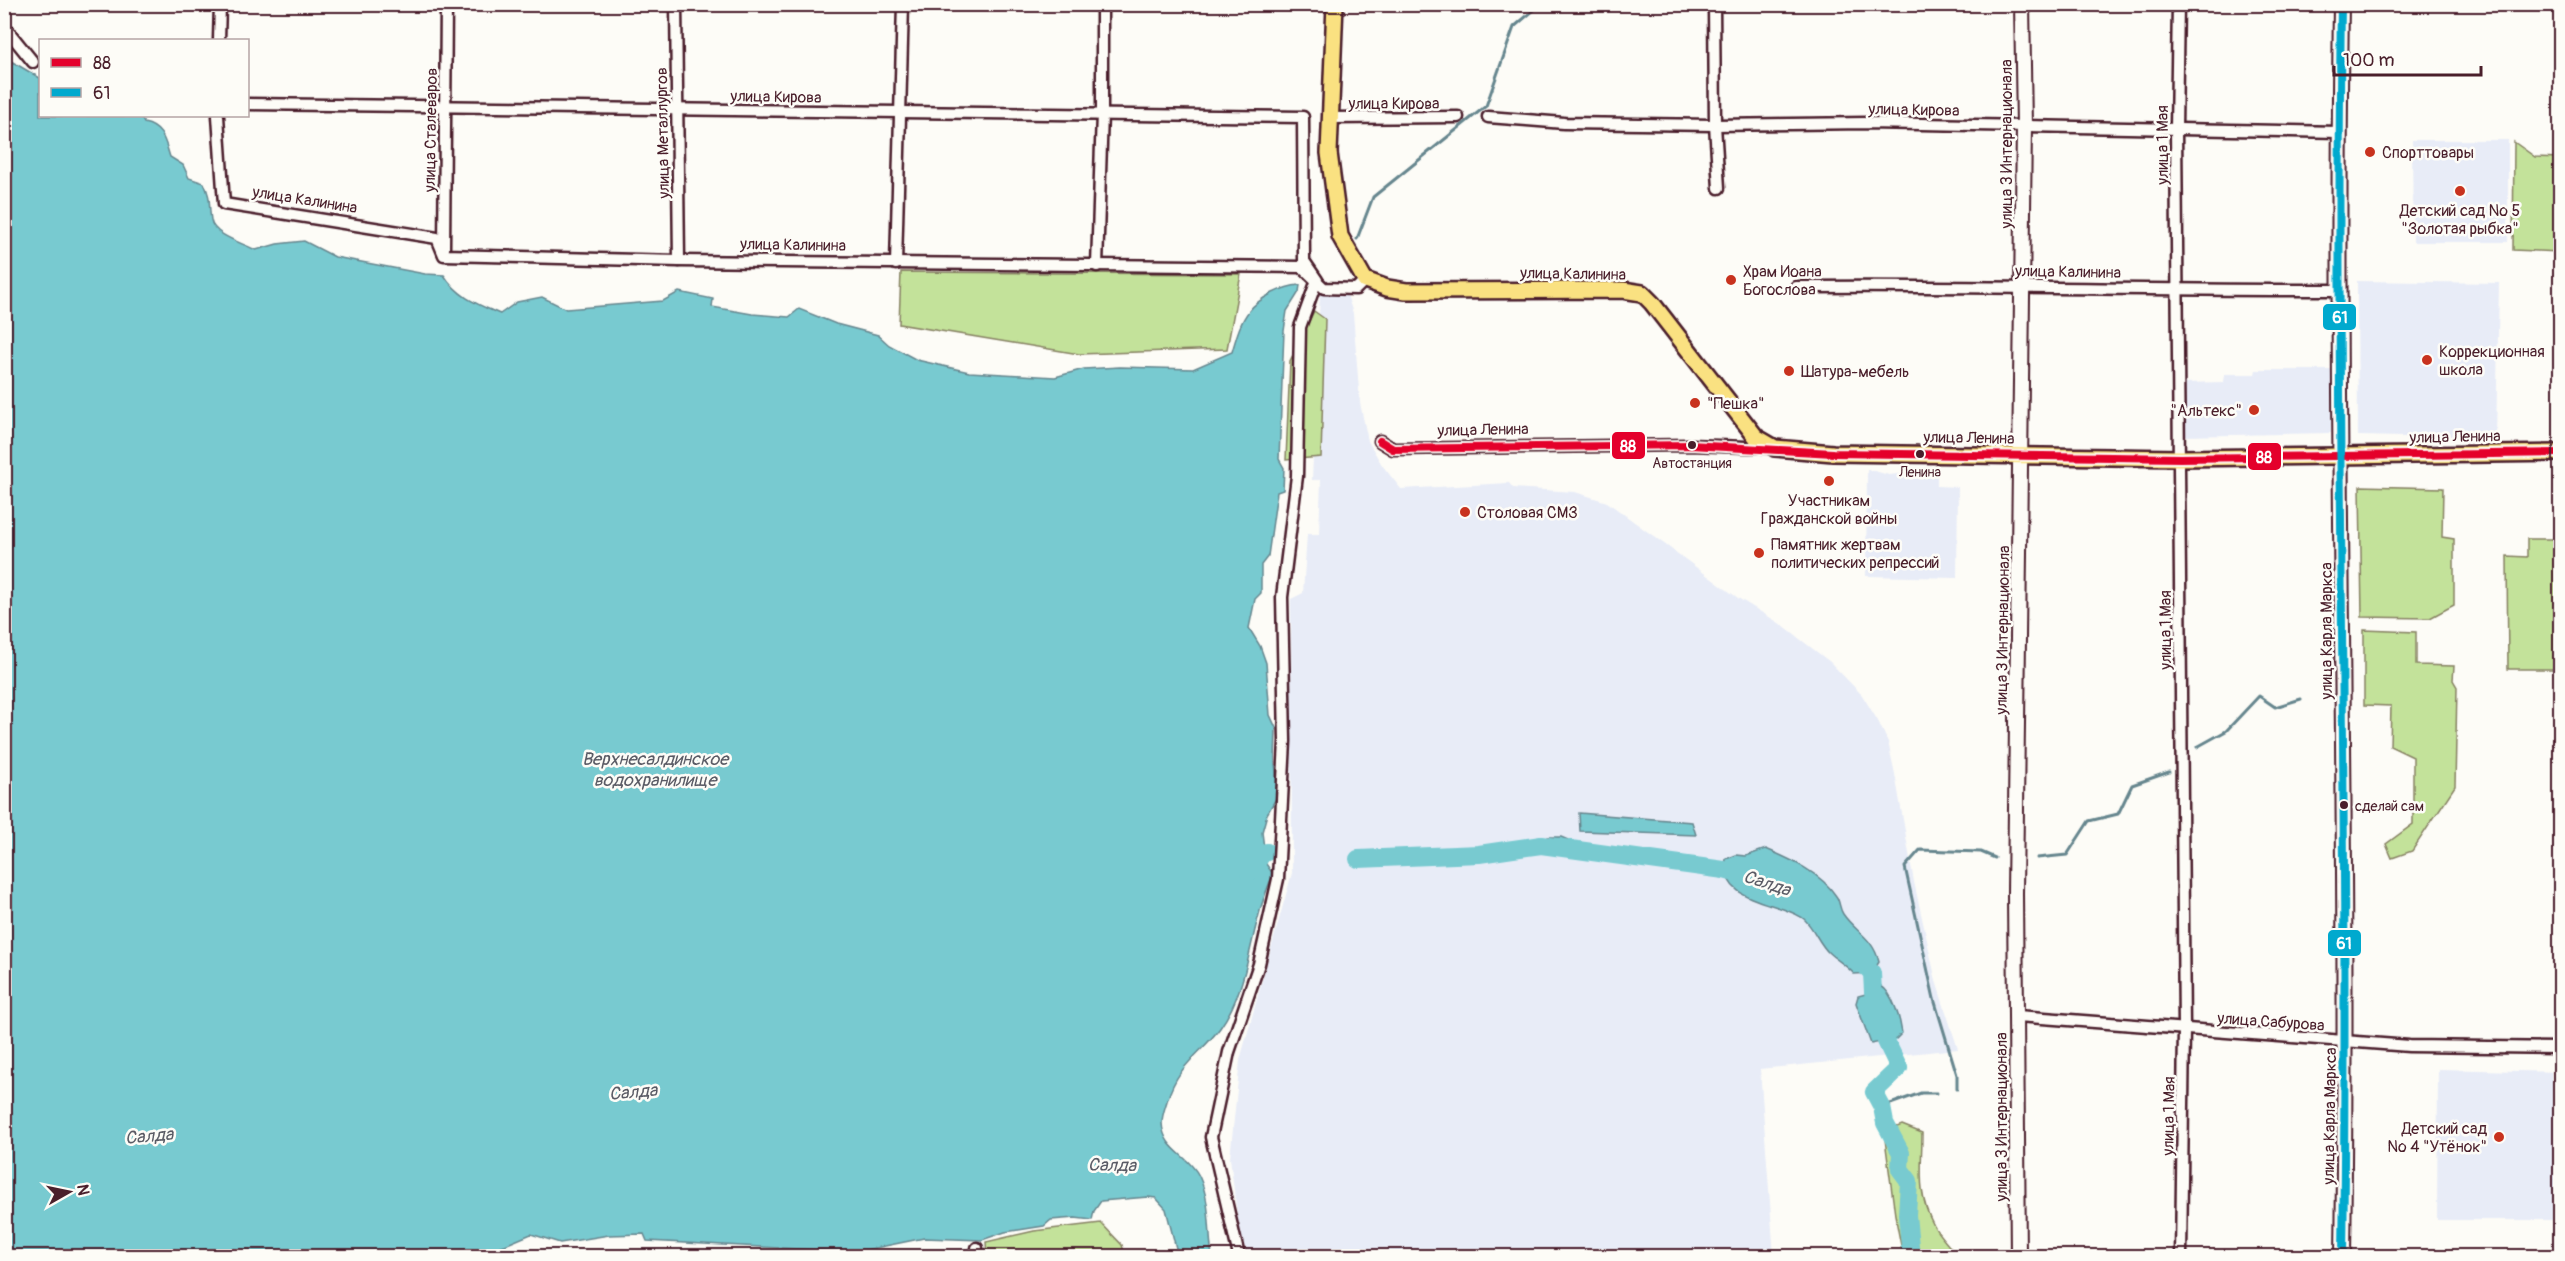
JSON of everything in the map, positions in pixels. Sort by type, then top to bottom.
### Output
[{"type":"main road","points":[[1335,4],[1329,153],[1340,236],[1365,280]]},
{"type":"main road","name":"улица 3 Интернационала","points":[[2018,1257],[2015,894],[2024,126],[2022,4]]},
{"type":"main road","name":"улица Карла Маркса","points":[[2341,4],[2340,456],[2346,1042],[2343,1257]]},
{"type":"main road","name":"улица Калинина","points":[[1365,280],[1406,291],[1623,290],[1642,294],[1676,331],[1756,437],[1775,448]]},
{"type":"main road","name":"улица Ленина","points":[[1775,448],[1833,453],[2180,458],[2560,453]]},
{"type":"street","points":[[219,39],[220,4]]},
{"type":"street","name":"улица Сталеваров","points":[[444,255],[446,4]]},
{"type":"street","name":"улица Металлургов","points":[[676,4],[679,261]]},
{"type":"street","points":[[896,264],[903,4]]},
{"type":"street","points":[[1097,266],[1102,113],[1102,4]]},
{"type":"street","points":[[1714,4],[1715,125],[1719,188]]},
{"type":"street","name":"улица 1 Мая","points":[[2178,4],[2176,129],[2184,1029],[2181,1257]]},
{"type":"street","points":[[4,27],[33,62]]},
{"type":"street","name":"улица Кирова","points":[[249,104],[1303,117],[1304,261],[1317,280]]},
{"type":"street","name":"улица Калинина","points":[[218,117],[224,204],[437,238],[444,255],[679,261],[1302,267],[1324,288],[1356,289],[1365,280]]},
{"type":"street","name":"улица Кирова","points":[[1329,118],[1458,117]]},
{"type":"street","name":"улица Кирова","points":[[1488,117],[1564,123],[1715,125],[1867,123],[2339,132]]},
{"type":"street","points":[[1239,1257],[1211,1137],[1229,1052],[1259,964],[1278,879],[1285,741],[1282,597],[1297,476],[1300,327],[1317,280]]},
{"type":"street","name":"улица Калинина","points":[[1796,287],[1915,286],[2178,291],[2340,290]]},
{"type":"street","name":"улица Ленина","points":[[1380,441],[1393,449],[1667,445],[1775,448]]},
{"type":"street","name":"улица Сабурова","points":[[2016,1016],[2409,1046],[2560,1048]]},
{"type":"shaded area","name":"Детский сад № 5 \"Золотая рыбка\"","points":[[2412,140],[2508,140],[2508,242],[2413,242]]},
{"type":"shaded area","name":"Коррекционная школа","points":[[2357,281],[2499,283],[2496,439],[2358,436]]},
{"type":"shaded area","points":[[1320,294],[1347,295],[1353,313],[1360,403],[1368,441],[1382,465],[1401,489],[1509,483],[1513,488],[1575,492],[1607,502],[1738,598],[1779,623],[1830,662],[1862,695],[1888,742],[1914,882],[1936,981],[1958,1049],[1760,1069],[1774,1256],[1248,1256],[1239,1230],[1230,1158],[1240,1060],[1292,873],[1291,599],[1303,593],[1307,534],[1319,534],[1321,480],[1312,480]]},
{"type":"shaded area","points":[[2256,370],[2331,370],[2331,433],[2183,436],[2183,383],[2224,382],[2225,374],[2255,374]]},
{"type":"shaded area","points":[[1867,469],[1889,475],[1937,470],[1937,486],[1958,487],[1957,578],[1866,576]]},
{"type":"shaded area","name":"Детский сад № 4 \"Утёнок\"","points":[[2438,1069],[2560,1072],[2560,1220],[2437,1220]]},
{"type":"green space","points":[[2514,142],[2535,157],[2560,158],[2560,252],[2513,250]]},
{"type":"green space","points":[[901,272],[1241,274],[1227,349],[1079,354],[899,324]]},
{"type":"green space","points":[[1314,311],[1325,319],[1321,457],[1286,460],[1290,361]]},
{"type":"green space","points":[[2360,486],[2443,488],[2442,537],[2454,539],[2454,605],[2430,618],[2362,617]]},
{"type":"green space","points":[[2527,539],[2560,539],[2560,669],[2508,669],[2507,556],[2527,557]]},
{"type":"green space","points":[[2364,630],[2416,632],[2416,665],[2454,666],[2453,680],[2457,687],[2455,786],[2412,851],[2392,858],[2386,844],[2413,824],[2413,757],[2390,746],[2391,706],[2364,705]]},
{"type":"green space","points":[[1902,1125],[1922,1133],[1921,1180],[1928,1214],[1956,1256],[1903,1256],[1884,1132]]},
{"type":"green space","points":[[1101,1223],[1122,1245],[1125,1256],[987,1256],[986,1242],[1034,1231]]},
{"type":"water","name":"Верхнесалдинское водохранилище","points":[[4,57],[39,77],[39,117],[141,117],[144,123],[159,131],[170,157],[183,165],[189,178],[204,183],[213,225],[229,238],[256,250],[277,244],[304,241],[335,257],[425,274],[444,275],[449,283],[462,294],[500,314],[517,302],[542,297],[566,309],[663,301],[679,292],[713,299],[712,307],[752,314],[789,317],[799,309],[836,324],[878,335],[889,345],[917,360],[969,372],[1055,377],[1084,369],[1120,367],[1193,369],[1232,352],[1243,320],[1249,311],[1265,297],[1279,290],[1300,285],[1299,292],[1287,311],[1284,331],[1279,459],[1284,468],[1283,490],[1277,492],[1268,556],[1261,565],[1261,593],[1255,599],[1249,628],[1260,646],[1266,663],[1270,715],[1276,728],[1275,763],[1278,795],[1267,814],[1262,832],[1266,864],[1273,874],[1262,904],[1236,999],[1220,1028],[1177,1078],[1162,1120],[1163,1132],[1167,1140],[1195,1169],[1203,1186],[1212,1256],[1178,1256],[1166,1209],[1156,1198],[1148,1197],[1101,1201],[1094,1211],[1092,1220],[1075,1218],[1051,1220],[1044,1226],[1005,1232],[982,1240],[924,1238],[856,1252],[647,1241],[644,1234],[609,1235],[560,1243],[531,1234],[469,1256],[457,1254],[454,1256],[5,1256]]},
{"type":"water","points":[[1579,813],[1692,822],[1696,835],[1580,831]]},
{"type":"water","points":[[1547,837],[1561,837],[1599,853],[1589,856],[1549,852],[1543,850],[1541,845]]},
{"type":"water","points":[[1766,849],[1814,874],[1830,888],[1843,914],[1873,946],[1879,962],[1872,973],[1854,974],[1825,949],[1804,919],[1753,899],[1732,885],[1726,874],[1726,859],[1736,855],[1746,856]]},
{"type":"water","points":[[1881,986],[1892,1000],[1902,1033],[1896,1039],[1871,1044],[1856,1003],[1858,996],[1873,992]]},
{"type":"waterway","points":[[1357,239],[1373,197],[1486,106],[1514,27],[1541,4]]},
{"type":"waterway","points":[[2197,747],[2226,731],[2259,696],[2275,707],[2301,699]]},
{"type":"waterway","points":[[2037,858],[2067,855],[2089,821],[2118,814],[2132,785],[2169,772]]},
{"type":"waterway","name":"Салда","points":[[1358,859],[1479,854],[1541,845],[1724,870],[1746,876]]},
{"type":"waterway","points":[[1957,1089],[1957,1075],[1934,999],[1905,867],[1920,850],[1981,852],[1995,858]]},
{"type":"waterway","points":[[1249,873],[1263,853],[1267,852]]},
{"type":"waterway","name":"Салда","points":[[1856,956],[1872,973],[1873,992],[1886,1041],[1899,1068],[1874,1092],[1882,1107],[1885,1123],[1901,1153],[1900,1169],[1909,1181],[1907,1215],[1911,1256]]},
{"type":"waterway","points":[[1882,1107],[1921,1093],[1937,1093]]},
{"type":"transit line","name":"61","points":[[2341,4],[2343,1256]]},
{"type":"transit line","name":"88","points":[[1380,441],[1393,449],[1690,445],[1833,453],[2180,458],[2560,453]]},
{"type":"place","name":"Спорттовары","points":[[2370,152]]},
{"type":"place","name":"Детский сад № 5 \"Золотая рыбка\"","points":[[2460,191]]},
{"type":"place","name":"Храм Иоана Богослова","points":[[1731,280]]},
{"type":"place","name":"Коррекционная школа","points":[[2427,360]]},
{"type":"place","name":"Шатура-мебель","points":[[1789,371]]},
{"type":"place","name":"\"Пешка\"","points":[[1695,403]]},
{"type":"place","name":"\"Альтекс\"","points":[[2254,410]]},
{"type":"place","name":"Автостанция","points":[[1692,445]]},
{"type":"place","name":"Ленина","points":[[1920,454]]},
{"type":"place","name":"Участникам Гражданской войны","points":[[1829,481]]},
{"type":"place","name":"Столовая СМЗ","points":[[1465,512]]},
{"type":"place","name":"Памятник жертвам политических репрессий","points":[[1759,553]]},
{"type":"place","name":"сделай сам","points":[[2344,805]]},
{"type":"place","name":"Детский сад № 4 \"Утёнок\"","points":[[2499,1137]]}]
